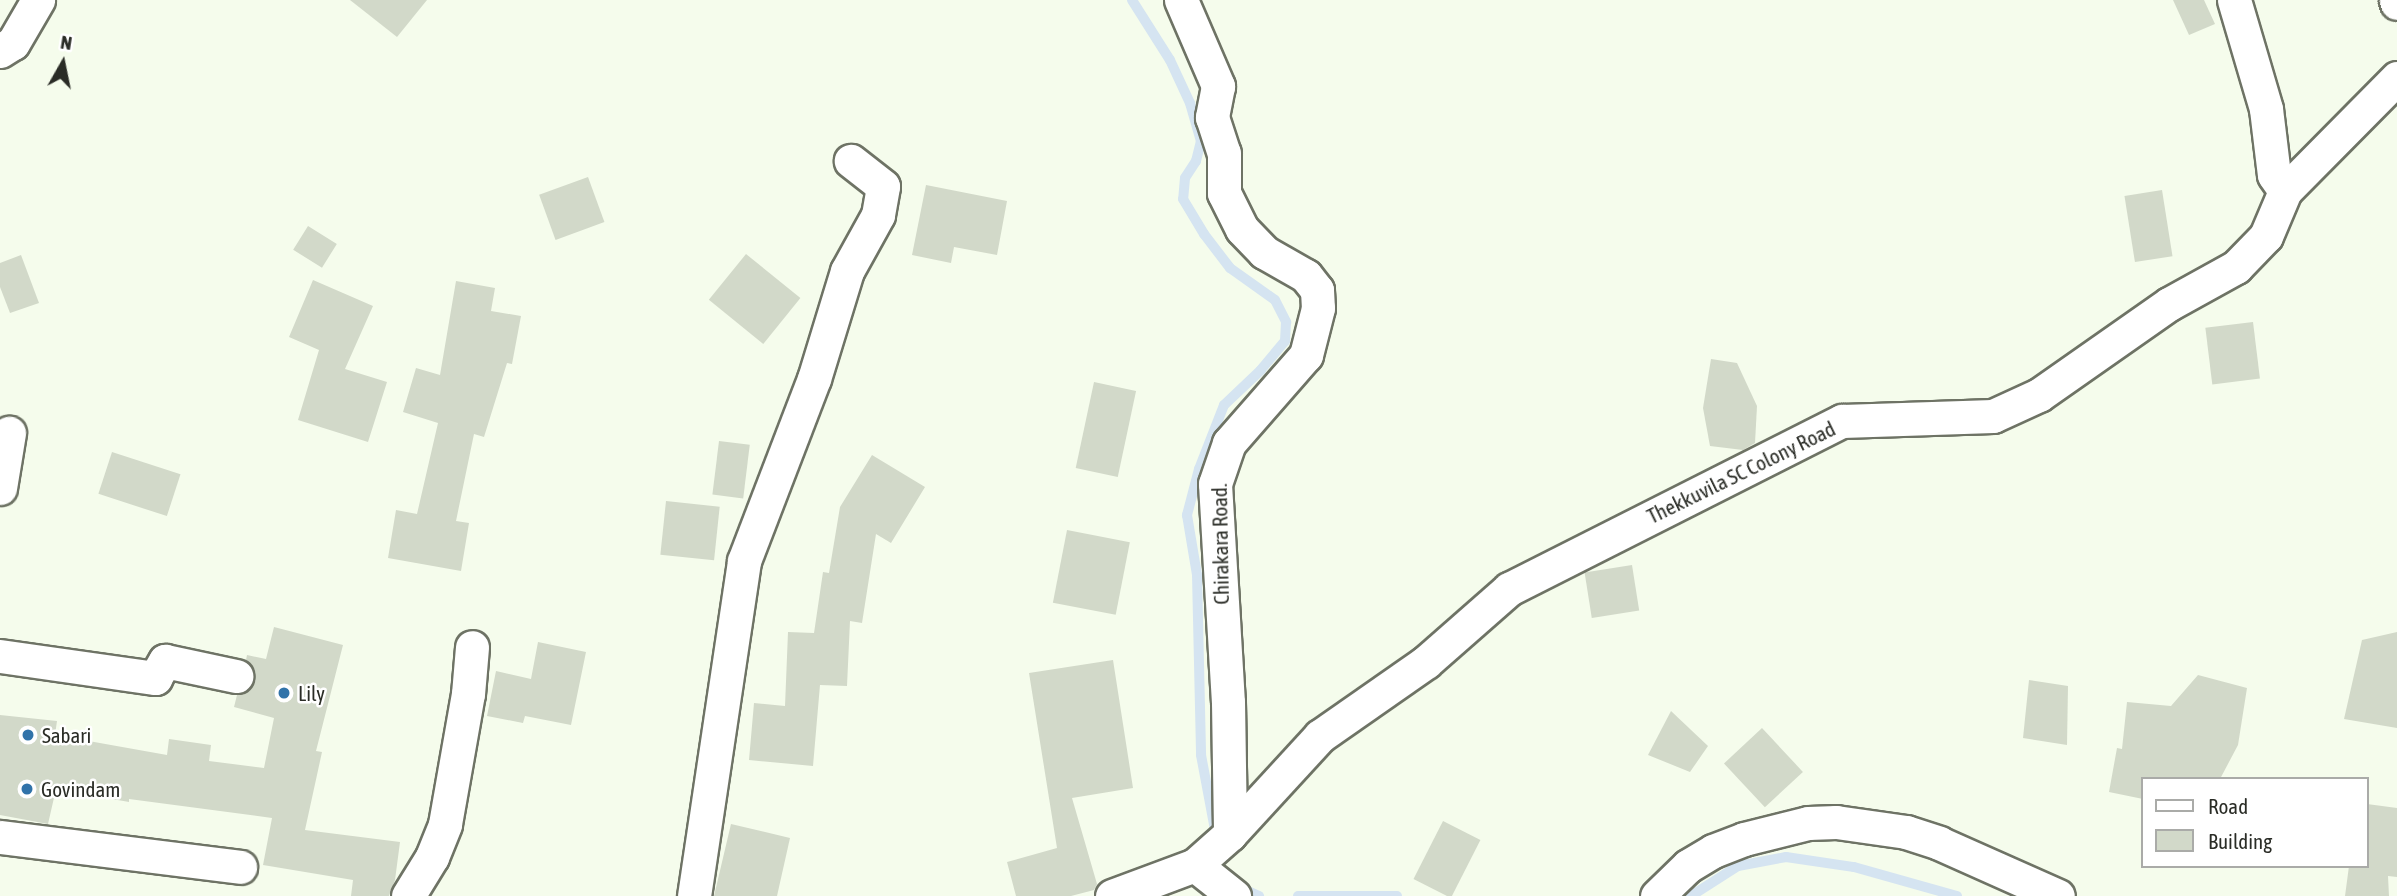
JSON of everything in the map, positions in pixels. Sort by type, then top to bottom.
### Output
[{"type":"street","points":[[0,51],[13,43],[38,0]]},
{"type":"street","name":"Chirakara Road.","points":[[1181,0],[1218,86],[1212,117],[1224,153],[1224,193],[1242,229],[1264,252],[1306,276],[1317,290],[1318,308],[1306,355],[1229,443],[1214,484],[1227,702],[1230,834]]},
{"type":"street","points":[[2234,0],[2266,109],[2274,175],[2285,191]]},
{"type":"street","name":"Thekkuvila SC Colony Road","points":[[1195,865],[1230,834],[1320,736],[1426,662],[1509,589],[1843,421],[1993,416],[2039,395],[2169,304],[2236,267],[2266,236],[2285,191],[2397,78]]},
{"type":"street","points":[[694,896],[744,561],[814,379],[847,271],[877,215],[883,187],[871,173],[851,160]]},
{"type":"street","points":[[0,488],[9,433]]},
{"type":"street","points":[[408,896],[432,857],[446,824],[468,694],[472,647]]},
{"type":"street","points":[[0,656],[155,678],[164,661],[236,676]]},
{"type":"street","points":[[1657,896],[1688,866],[1713,851],[1744,839],[1808,823],[1836,822],[1906,832],[1939,843],[2058,896]]},
{"type":"street","points":[[0,837],[240,867]]},
{"type":"street","points":[[1112,896],[1195,865],[1234,896]]},
{"type":"building","points":[[350,0],[427,0],[397,37]]},
{"type":"building","points":[[2173,0],[2204,0],[2215,24],[2189,35]]},
{"type":"building","points":[[588,177],[604,222],[556,240],[539,195]]},
{"type":"building","points":[[926,185],[1007,201],[997,255],[954,247],[951,263],[912,255]]},
{"type":"building","points":[[2162,190],[2172,256],[2135,262],[2124,196]]},
{"type":"building","points":[[308,226],[337,244],[322,268],[293,250]]},
{"type":"building","points":[[746,254],[800,298],[763,344],[709,300]]},
{"type":"building","points":[[21,255],[39,303],[10,313],[0,287],[0,263]]},
{"type":"building","points":[[313,280],[373,306],[345,369],[387,382],[368,442],[298,420],[319,350],[289,337]]},
{"type":"building","points":[[456,281],[495,288],[491,311],[521,316],[512,364],[507,363],[484,437],[474,434],[456,521],[469,523],[461,571],[388,558],[396,510],[417,514],[438,423],[403,412],[416,368],[440,375]]},
{"type":"building","points":[[2253,322],[2260,379],[2212,384],[2205,328]]},
{"type":"building","points":[[1711,359],[1737,363],[1757,406],[1755,443],[1743,450],[1710,446],[1703,408]]},
{"type":"building","points":[[1094,382],[1136,391],[1118,477],[1076,468]]},
{"type":"building","points":[[719,441],[750,445],[743,498],[712,495]]},
{"type":"building","points":[[112,452],[180,474],[167,516],[98,494]]},
{"type":"building","points":[[872,455],[925,487],[891,543],[876,534],[862,623],[850,621],[847,686],[820,685],[813,766],[749,760],[754,703],[785,706],[788,632],[814,633],[823,572],[829,573],[840,507]]},
{"type":"building","points":[[666,501],[720,507],[714,560],[660,555]]},
{"type":"building","points":[[1067,530],[1130,542],[1116,615],[1053,603]]},
{"type":"building","points":[[1632,565],[1639,610],[1592,618],[1585,573]]},
{"type":"building","points":[[274,627],[343,645],[316,751],[322,752],[305,830],[400,842],[395,880],[389,896],[351,896],[353,880],[263,865],[272,818],[129,799],[129,802],[56,789],[48,824],[0,815],[0,715],[57,721],[55,735],[167,755],[169,739],[211,745],[209,761],[264,768],[274,718],[234,707],[237,695],[250,689],[255,681],[254,669],[246,660],[247,655],[266,659]]},
{"type":"building","points":[[2397,632],[2397,728],[2344,719],[2362,640]]},
{"type":"building","points":[[538,642],[586,652],[571,725],[525,716],[523,723],[487,716],[496,671],[531,679]]},
{"type":"building","points":[[1113,660],[1133,788],[1072,798],[1097,884],[1094,890],[1071,896],[1016,896],[1007,862],[1057,848],[1029,673]]},
{"type":"building","points":[[2198,675],[2247,688],[2238,745],[2221,777],[2142,777],[2142,799],[2109,792],[2117,748],[2122,749],[2127,702],[2171,706]]},
{"type":"building","points":[[2029,680],[2068,686],[2067,745],[2023,738]]},
{"type":"building","points":[[1671,711],[1708,746],[1690,772],[1648,755]]},
{"type":"building","points":[[1762,728],[1803,772],[1765,807],[1724,763]]},
{"type":"building","points":[[2369,804],[2397,808],[2397,877],[2388,876],[2389,896],[2345,896],[2349,868],[2369,868]]},
{"type":"building","points":[[1443,821],[1480,840],[1452,896],[1413,879]]},
{"type":"building","points":[[731,824],[790,838],[777,896],[714,896]]},
{"type":"waterway","points":[[1132,0],[1170,60],[1190,103],[1201,141],[1196,161],[1185,178],[1183,199],[1204,234],[1230,268],[1275,300],[1286,322],[1285,341],[1261,370],[1224,405],[1199,469],[1187,515],[1197,575],[1201,755],[1216,835]]},
{"type":"waterway","points":[[1691,896],[1738,866],[1786,857],[1854,867],[1957,896]]},
{"type":"waterway","points":[[1239,887],[1259,896]]},
{"type":"waterway","points":[[1298,896],[1397,896]]},
{"type":"place","name":"Lily","points":[[284,693]]},
{"type":"place","name":"Sabari","points":[[28,735]]},
{"type":"place","name":"Govindam","points":[[27,789]]}]
